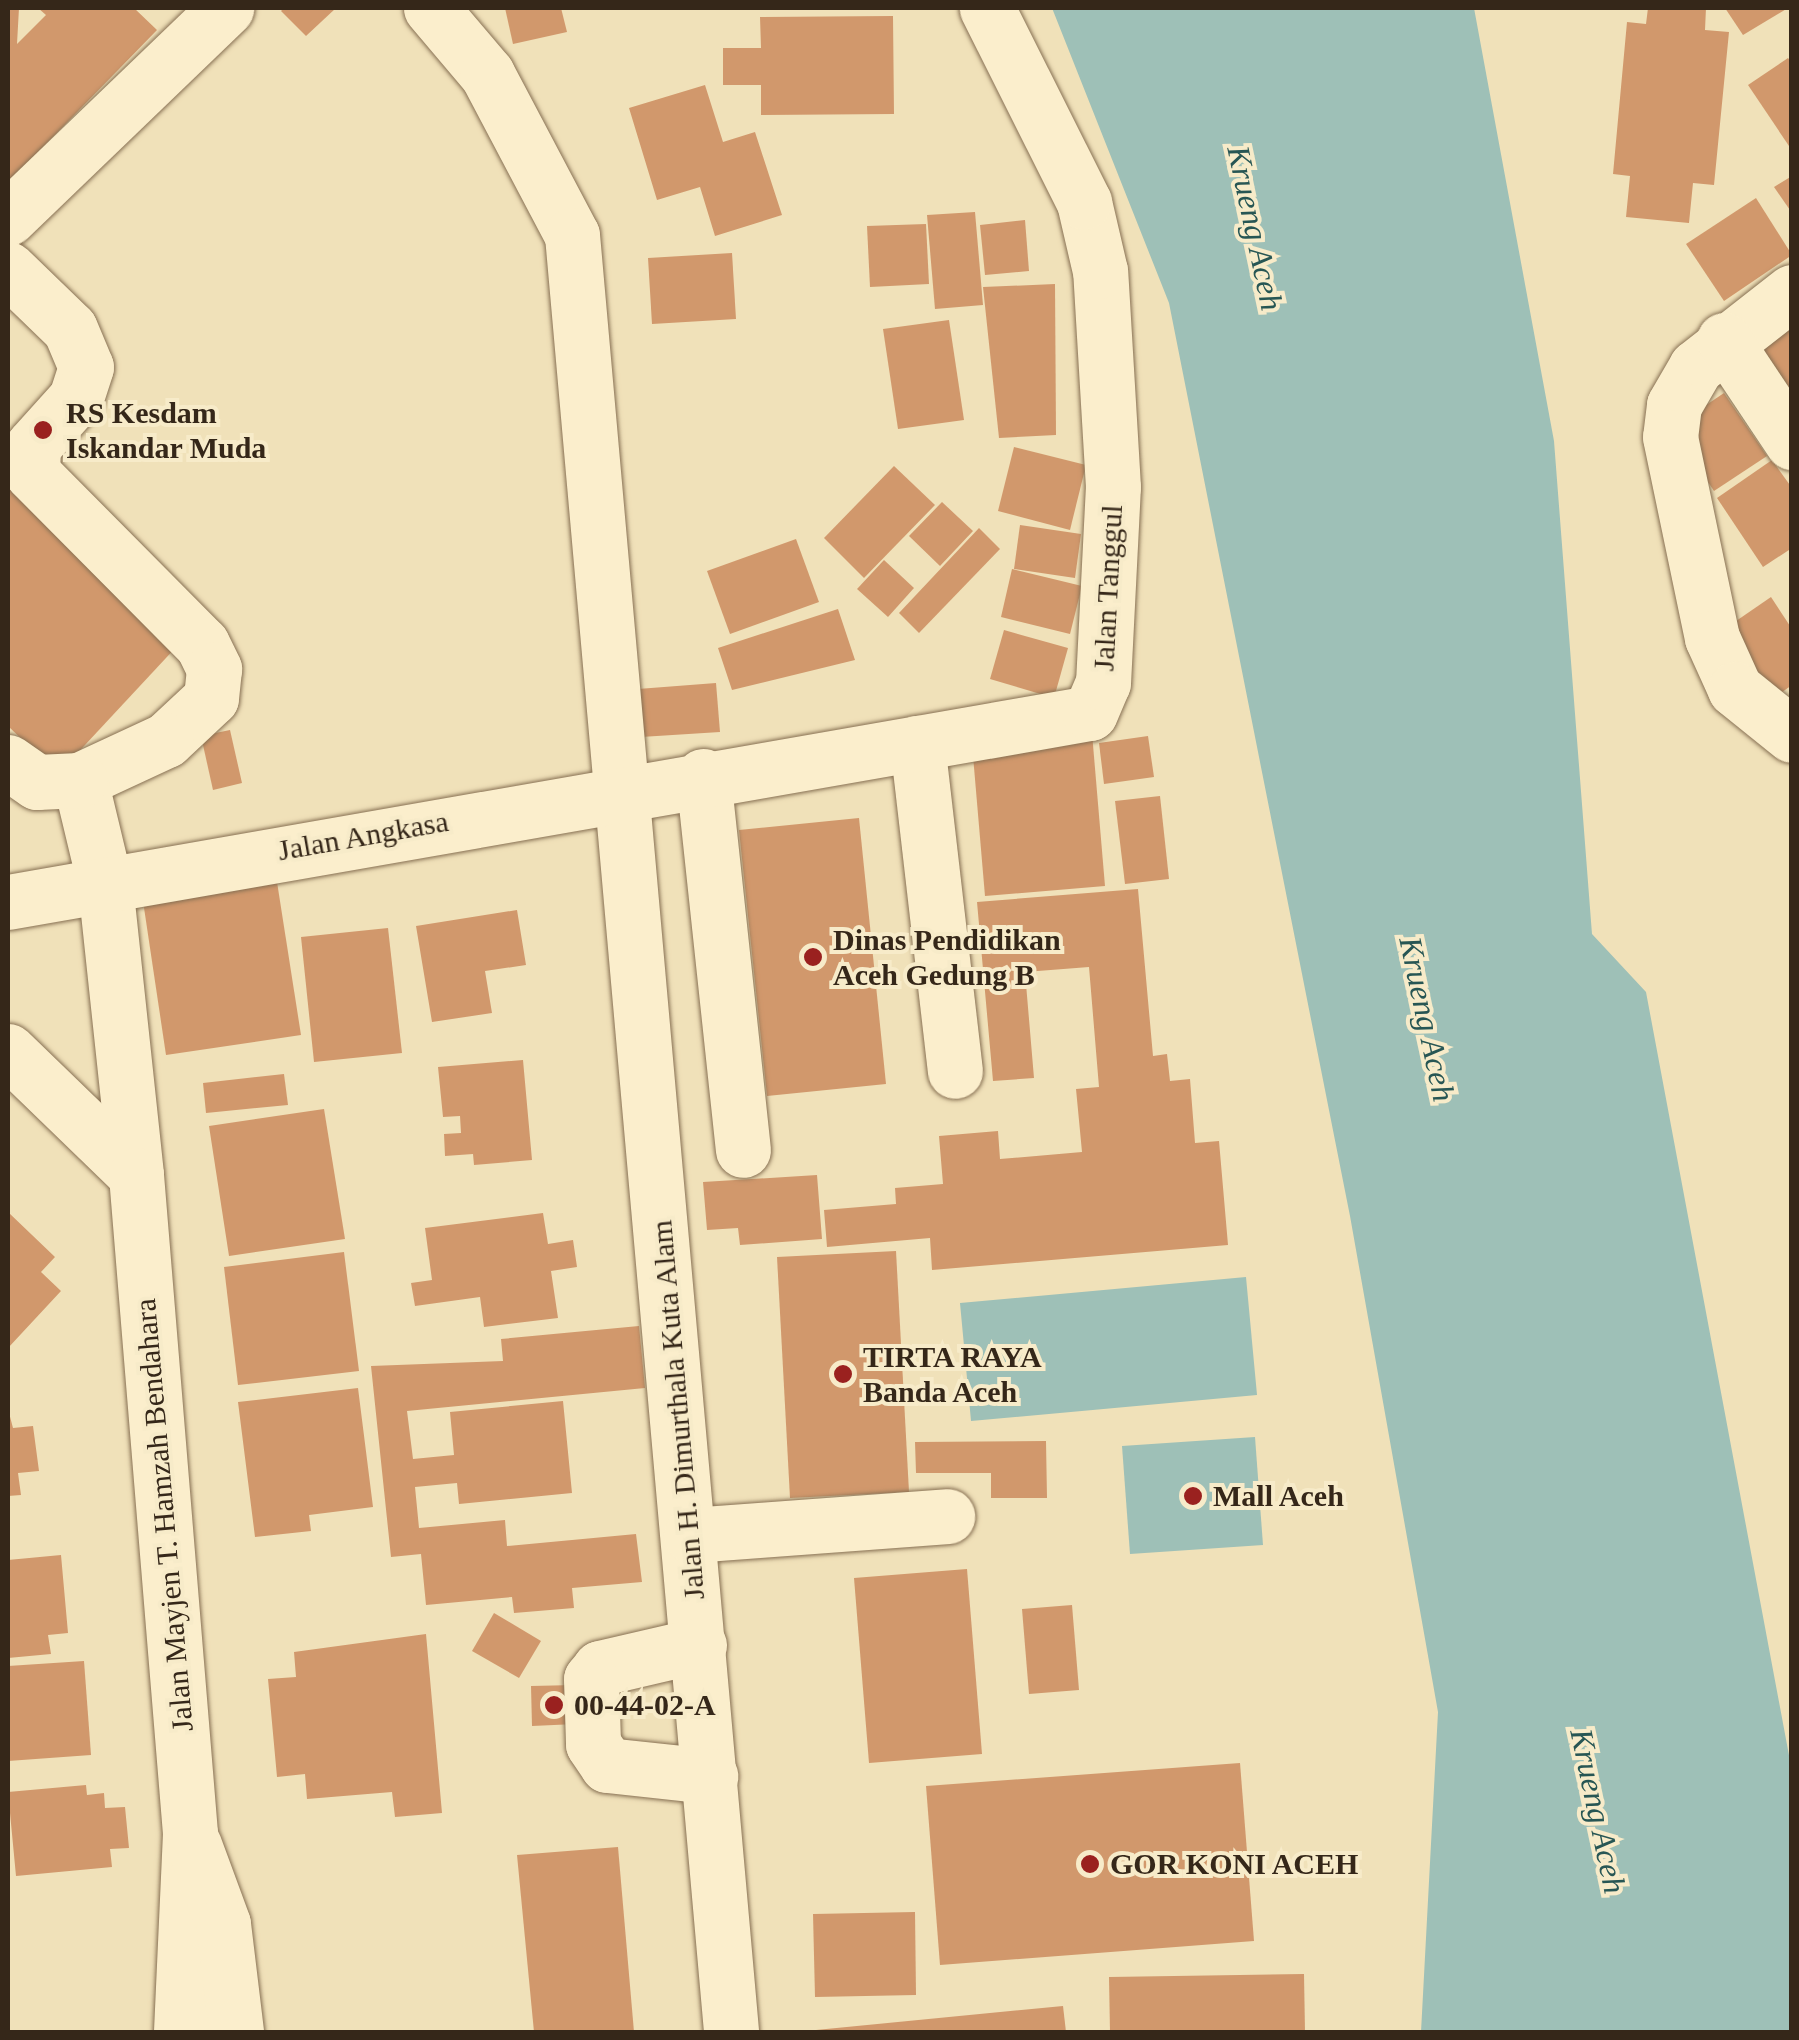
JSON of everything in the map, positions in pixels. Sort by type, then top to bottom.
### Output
[{"type":"street","points":[[8,218],[226,8]]},
{"type":"street","name":"Jalan H. Dimurthala Kuta Alam","points":[[431,8],[487,74],[572,235],[620,788],[692,1535],[732,2032]]},
{"type":"street","name":"Jalan Tanggul","points":[[620,788],[1078,719],[1100,703],[1113,487],[1100,272],[1084,202],[987,8]]},
{"type":"street","points":[[8,269],[70,329],[86,367],[76,398],[28,456],[32,473],[202,644],[214,669],[211,698],[166,740],[80,780],[37,782],[8,762]]},
{"type":"street","points":[[1792,292],[1724,340],[1674,404],[1680,502],[1712,638],[1735,689],[1792,735]]},
{"type":"street","points":[[1724,340],[1792,442]]},
{"type":"street","points":[[917,743],[955,1071]]},
{"type":"street","points":[[703,776],[743,1150]]},
{"type":"street","points":[[80,780],[105,884],[136,1175]]},
{"type":"street","name":"Jalan Angkasa","points":[[8,902],[620,788]]},
{"type":"street","points":[[8,1051],[136,1175]]},
{"type":"street","name":"Jalan Mayjen T. Hamzah Bendahara","points":[[136,1175],[190,1833],[181,2032]]},
{"type":"street","points":[[692,1535],[947,1516]]},
{"type":"street","points":[[699,1646],[600,1668],[591,1678],[593,1744],[608,1764],[710,1776]]},
{"type":"street","points":[[190,1833],[222,1924],[236,2032]]},
{"type":"water","name":"Krueng Aceh","points":[[1052,8],[1474,8],[1554,441],[1592,934],[1646,992],[1791,1766],[1791,2032],[1421,2032],[1438,1712],[1350,1216],[1169,303]]},
{"type":"water","points":[[1246,1277],[1257,1395],[971,1421],[960,1303]]},
{"type":"water","points":[[1255,1437],[1263,1545],[1130,1554],[1122,1446]]},
{"type":"building","points":[[8,8],[19,8],[17,44],[46,15],[38,8],[134,8],[157,30],[8,183]]},
{"type":"building","points":[[284,8],[336,8],[306,36],[281,11]]},
{"type":"building","points":[[505,8],[561,8],[567,32],[513,44]]},
{"type":"building","points":[[1648,8],[1706,8],[1705,30],[1729,32],[1714,185],[1693,183],[1689,223],[1626,217],[1630,176],[1613,174],[1627,22],[1646,24]]},
{"type":"building","points":[[1725,8],[1788,8],[1743,35]]},
{"type":"building","points":[[893,16],[894,114],[761,115],[761,85],[723,85],[723,48],[761,48],[760,17]]},
{"type":"building","points":[[1788,58],[1792,63],[1789,146],[1748,85]]},
{"type":"building","points":[[705,85],[723,142],[755,132],[782,215],[715,236],[700,187],[657,200],[629,108]]},
{"type":"building","points":[[1792,176],[1792,213],[1774,187]]},
{"type":"building","points":[[1756,198],[1792,255],[1724,301],[1686,244]]},
{"type":"building","points":[[975,212],[983,305],[935,309],[927,215]]},
{"type":"building","points":[[1025,220],[1029,271],[985,275],[980,225]]},
{"type":"building","points":[[926,224],[929,284],[870,287],[867,226]]},
{"type":"building","points":[[732,253],[736,319],[652,324],[648,258]]},
{"type":"building","points":[[1055,284],[1056,435],[999,438],[983,287]]},
{"type":"building","points":[[949,320],[964,420],[898,429],[883,329]]},
{"type":"building","points":[[1792,321],[1792,418],[1746,352]]},
{"type":"building","points":[[1724,393],[1767,456],[1714,491],[1672,428]]},
{"type":"building","points":[[1014,447],[1086,465],[1070,530],[998,511]]},
{"type":"building","points":[[1772,460],[1792,488],[1792,548],[1763,567],[1717,498]]},
{"type":"building","points":[[894,466],[935,505],[864,578],[824,538]]},
{"type":"building","points":[[8,484],[179,644],[58,774],[8,726]]},
{"type":"building","points":[[942,502],[973,531],[940,566],[909,536]]},
{"type":"building","points":[[1020,525],[1081,534],[1075,578],[1014,569]]},
{"type":"building","points":[[979,528],[1000,549],[919,633],[899,613]]},
{"type":"building","points":[[796,539],[819,602],[730,634],[707,571]]},
{"type":"building","points":[[884,560],[914,588],[888,617],[857,589]]},
{"type":"building","points":[[1012,569],[1082,586],[1070,634],[1001,617]]},
{"type":"building","points":[[1771,597],[1792,629],[1792,685],[1771,700],[1723,630]]},
{"type":"building","points":[[838,609],[855,660],[732,690],[718,648]]},
{"type":"building","points":[[1004,630],[1068,648],[1054,698],[990,679]]},
{"type":"building","points":[[716,683],[720,732],[641,737],[638,689]]},
{"type":"building","points":[[230,730],[242,783],[213,790],[201,736]]},
{"type":"building","points":[[1092,733],[1105,886],[985,896],[972,744]]},
{"type":"building","points":[[1148,736],[1154,777],[1104,784],[1099,743]]},
{"type":"building","points":[[1160,796],[1169,879],[1125,884],[1115,801]]},
{"type":"building","name":"Dinas Pendidikan Aceh Gedung B","points":[[859,818],[886,1084],[767,1096],[739,830]]},
{"type":"building","points":[[277,882],[301,1035],[166,1055],[143,901]]},
{"type":"building","points":[[1138,889],[1153,1056],[1167,1054],[1170,1081],[1190,1079],[1195,1143],[1219,1141],[1228,1245],[932,1270],[930,1238],[827,1247],[824,1210],[896,1204],[895,1188],[943,1184],[939,1136],[998,1131],[1000,1159],[1082,1152],[1076,1089],[1099,1087],[1089,967],[1025,972],[1034,1078],[993,1081],[977,902]]},
{"type":"building","points":[[517,910],[526,965],[485,971],[492,1013],[432,1022],[416,926]]},
{"type":"building","points":[[388,928],[402,1053],[314,1062],[301,937]]},
{"type":"building","points":[[523,1060],[532,1160],[474,1165],[473,1154],[445,1156],[444,1134],[461,1133],[460,1116],[443,1117],[438,1067]]},
{"type":"building","points":[[284,1074],[288,1105],[206,1113],[203,1083]]},
{"type":"building","points":[[324,1109],[345,1239],[229,1256],[209,1126]]},
{"type":"building","points":[[817,1175],[822,1239],[740,1245],[738,1228],[707,1230],[703,1182]]},
{"type":"building","points":[[8,1212],[55,1257],[41,1272],[61,1291],[8,1348]]},
{"type":"building","points":[[543,1213],[548,1244],[573,1240],[577,1267],[551,1271],[558,1318],[484,1327],[480,1297],[415,1306],[411,1283],[432,1280],[425,1228]]},
{"type":"building","name":"TIRTA RAYA Banda Aceh","points":[[896,1251],[909,1492],[790,1498],[777,1257]]},
{"type":"building","points":[[344,1252],[359,1371],[238,1385],[224,1267]]},
{"type":"building","points":[[639,1326],[645,1388],[407,1411],[413,1459],[454,1455],[450,1412],[563,1401],[572,1493],[459,1504],[457,1483],[415,1487],[419,1528],[505,1520],[507,1546],[636,1534],[642,1582],[572,1588],[574,1608],[514,1613],[512,1597],[426,1605],[421,1554],[391,1557],[371,1366],[503,1361],[501,1339]]},
{"type":"building","points":[[358,1388],[373,1507],[309,1515],[311,1531],[255,1537],[238,1402]]},
{"type":"building","points":[[8,1409],[13,1428],[33,1426],[39,1471],[18,1473],[21,1495],[8,1496]]},
{"type":"building","points":[[1046,1441],[1047,1498],[991,1498],[991,1473],[916,1473],[915,1442]]},
{"type":"building","points":[[61,1555],[68,1633],[48,1635],[51,1654],[8,1658],[8,1560]]},
{"type":"building","points":[[967,1569],[982,1754],[869,1763],[854,1578]]},
{"type":"building","points":[[1072,1605],[1079,1690],[1029,1694],[1022,1609]]},
{"type":"building","points":[[494,1613],[541,1641],[519,1678],[472,1651]]},
{"type":"building","points":[[426,1634],[442,1813],[395,1817],[392,1792],[307,1799],[305,1774],[277,1777],[268,1679],[296,1677],[294,1652]]},
{"type":"building","points":[[84,1661],[91,1755],[8,1761],[8,1666]]},
{"type":"building","name":"00-44-02-A","points":[[575,1685],[576,1724],[532,1726],[531,1686]]},
{"type":"building","name":"GOR KONI ACEH","points":[[1240,1763],[1254,1941],[940,1965],[926,1786]]},
{"type":"building","points":[[86,1785],[87,1795],[104,1793],[105,1808],[125,1807],[129,1848],[110,1849],[112,1867],[16,1876],[8,1792]]},
{"type":"building","points":[[618,1847],[634,2032],[534,2032],[517,1855]]},
{"type":"building","points":[[915,1912],[916,1995],[815,1997],[813,1914]]},
{"type":"building","points":[[1304,1974],[1305,2032],[1110,2032],[1109,1977]]},
{"type":"building","points":[[1063,2006],[1066,2032],[816,2032],[816,2030]]},
{"type":"place","name":"RS Kesdam Iskandar Muda","points":[[43,430]]},
{"type":"place","name":"Dinas Pendidikan Aceh Gedung B","points":[[813,957]]},
{"type":"place","name":"TIRTA RAYA Banda Aceh","points":[[843,1374]]},
{"type":"place","name":"Mall Aceh","points":[[1193,1496]]},
{"type":"place","name":"00-44-02-A","points":[[554,1705]]},
{"type":"place","name":"GOR KONI ACEH","points":[[1090,1864]]}]
